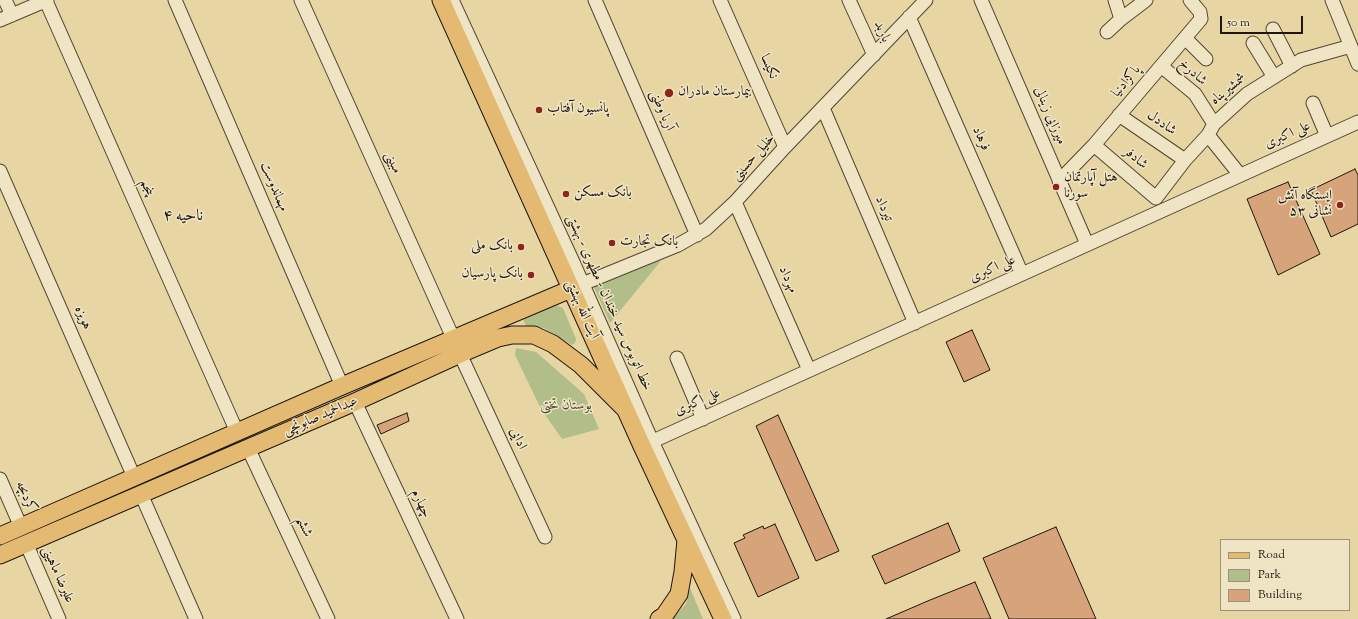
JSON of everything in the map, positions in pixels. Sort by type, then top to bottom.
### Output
[{"type":"main road","name":"آیت الله بهشتی","points":[[441,0],[577,286],[625,410],[647,444],[686,538],[723,619]]},
{"type":"main road","name":"عبدالحمید صابونچی","points":[[0,554],[355,402],[457,347],[577,286]]},
{"type":"main road","name":"عبدالحمید صابونچی","points":[[0,536],[342,386],[457,347],[512,335],[526,334],[540,337],[553,344],[573,358],[625,410]]},
{"type":"main road","points":[[134,477],[142,494]]},
{"type":"main road","points":[[659,619],[664,616],[679,594],[683,572],[686,538]]},
{"type":"street","points":[[6,0],[6,18],[46,0]]},
{"type":"street","name":"پنجم","points":[[46,0],[237,432]]},
{"type":"street","name":"مهماندوست","points":[[174,0],[342,386]]},
{"type":"street","name":"مبینی","points":[[301,0],[457,347]]},
{"type":"street","name":"خط اتوبوس سید خندان - مطهری - بهشتی","points":[[452,0],[647,444],[734,619]]},
{"type":"street","name":"آریا وطنی","points":[[595,0],[697,235]]},
{"type":"street","name":"نکیسا","points":[[720,0],[785,147]]},
{"type":"street","name":"باربد","points":[[849,0],[874,55]]},
{"type":"street","name":"خلیل حسینی","points":[[577,286],[668,249],[697,235],[716,220],[735,202],[785,147],[874,55],[908,17],[926,0]]},
{"type":"street","name":"میرزایی زینالی","points":[[982,0],[1087,244]]},
{"type":"street","points":[[1115,0],[1121,20]]},
{"type":"street","points":[[1107,32],[1146,0]]},
{"type":"street","name":"پاکزادنیا","points":[[1059,181],[1094,145],[1201,19],[1201,16],[1190,0]]},
{"type":"street","points":[[1332,0],[1358,64]]},
{"type":"street","name":"فرهاد","points":[[908,17],[1022,274]]},
{"type":"street","points":[[1273,29],[1292,66]]},
{"type":"street","points":[[1185,38],[1206,59]]},
{"type":"street","points":[[1253,43],[1274,77]]},
{"type":"street","name":"شمشیرپناه","points":[[1156,198],[1211,129],[1247,94],[1301,60],[1351,46]]},
{"type":"street","name":"شادرخ","points":[[1161,66],[1195,94],[1211,129],[1240,175]]},
{"type":"street","points":[[1313,103],[1327,136]]},
{"type":"street","name":"تیرداد","points":[[823,108],[915,323]]},
{"type":"street","name":"شاددل","points":[[1119,115],[1185,160]]},
{"type":"street","name":"علی‌ اکبری","points":[[647,444],[1358,122]]},
{"type":"street","name":"شادفر","points":[[1094,145],[1156,198]]},
{"type":"street","name":"هویزه","points":[[0,171],[134,477]]},
{"type":"street","name":"مهرداد","points":[[735,202],[809,370]]},
{"type":"street","name":"ادایی","points":[[457,347],[545,537]]},
{"type":"street","points":[[677,358],[703,419]]},
{"type":"street","name":"چهارم","points":[[355,402],[457,619]]},
{"type":"street","name":"ششم","points":[[248,448],[328,619]]},
{"type":"street","name":"کردبچه","points":[[0,479],[21,527]]},
{"type":"street","points":[[142,494],[196,619]]},
{"type":"street","name":"علیرضا ماهینی","points":[[26,543],[59,619]]},
{"type":"green space","points":[[658,258],[660,262],[610,323],[593,285]]},
{"type":"green space","points":[[556,305],[563,308],[576,339],[575,343],[572,345],[544,328],[526,326],[523,319]]},
{"type":"green space","name":"بوستان تختی","points":[[516,348],[536,352],[584,394],[599,429],[562,439],[541,409],[515,355]]},
{"type":"green space","points":[[690,588],[703,619],[672,619],[686,604]]},
{"type":"building","points":[[1355,169],[1358,175],[1358,224],[1331,237],[1311,190]]},
{"type":"building","points":[[1288,182],[1320,254],[1278,275],[1247,199]]},
{"type":"building","points":[[972,330],[990,370],[964,382],[946,342]]},
{"type":"building","points":[[407,413],[409,421],[381,434],[377,425]]},
{"type":"building","points":[[778,415],[839,551],[816,561],[756,426]]},
{"type":"building","points":[[948,523],[960,551],[885,584],[872,556]]},
{"type":"building","points":[[775,524],[799,578],[758,597],[734,543],[745,538],[743,535],[763,526],[764,529]]},
{"type":"building","points":[[1056,527],[1096,619],[1009,619],[983,558]]},
{"type":"building","points":[[975,582],[991,619],[886,619],[930,600]]},
{"type":"place","name":"بیمارستان مادران","points":[[669,93]]},
{"type":"place","name":"پانسیون آفتاب","points":[[539,110]]},
{"type":"place","name":"هتل آپارتمان سورنا","points":[[1056,187]]},
{"type":"place","name":"بانک مسکن","points":[[566,194]]},
{"type":"place","name":"ایستگاه آتش نشانی ۵۳","points":[[1340,205]]},
{"type":"place","name":"بانک تجارت","points":[[612,243]]},
{"type":"place","name":"بانک ملی","points":[[521,247]]},
{"type":"place","name":"بانک پارسیان","points":[[531,275]]},
{"type":"district","name":"ناحیه ۴","points":[[183,217]]}]
